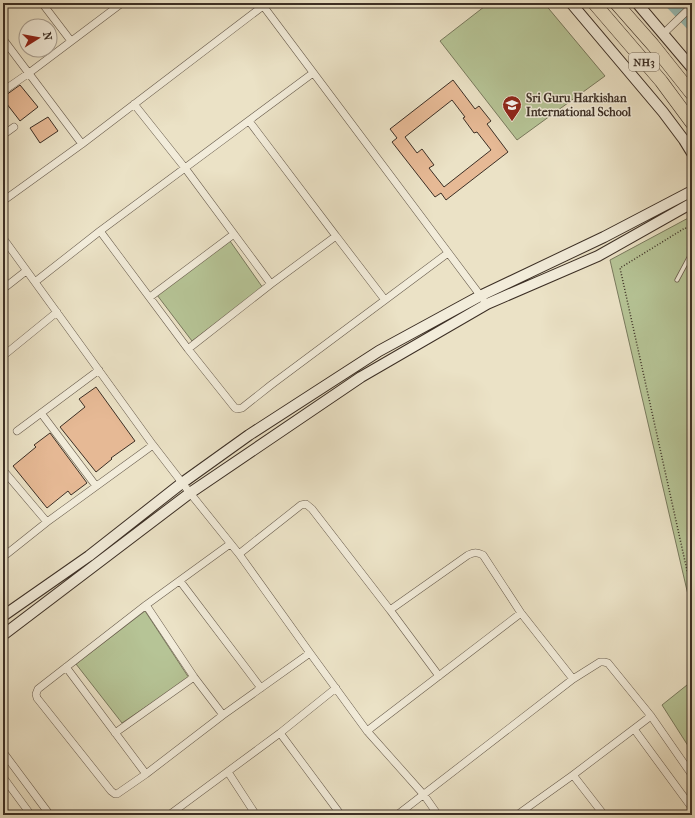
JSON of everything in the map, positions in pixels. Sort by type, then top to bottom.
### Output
[{"type":"highway","name":"NH3","points":[[594,3],[661,82],[692,123]]},
{"type":"highway","name":"NH3","points":[[616,3],[653,45],[692,94]]},
{"type":"street","points":[[42,3],[71,41]]},
{"type":"street","points":[[3,90],[29,73],[71,41],[113,6],[122,3]]},
{"type":"street","points":[[571,3],[663,112],[692,153]]},
{"type":"street","points":[[637,3],[692,68]]},
{"type":"street","points":[[3,201],[82,144],[262,5],[487,304]]},
{"type":"street","points":[[663,34],[692,6]]},
{"type":"street","points":[[3,39],[82,144]]},
{"type":"street","points":[[35,282],[100,231],[313,73]]},
{"type":"street","points":[[134,104],[185,168],[271,284]]},
{"type":"street","points":[[249,121],[385,300]]},
{"type":"street","points":[[3,136],[14,127]]},
{"type":"street","points":[[3,616],[89,556],[182,483],[249,435],[378,351],[480,296],[604,237],[692,191]]},
{"type":"street","points":[[3,635],[190,493],[361,377],[487,304],[598,256],[692,203]]},
{"type":"street","points":[[100,231],[188,348],[235,408],[239,409],[448,253]]},
{"type":"street","points":[[150,297],[234,234]]},
{"type":"street","points":[[188,348],[336,236]]},
{"type":"street","points":[[3,238],[153,445],[239,554],[367,731],[424,795],[438,815]]},
{"type":"street","points":[[3,289],[26,271]]},
{"type":"street","points":[[3,356],[57,312]]},
{"type":"street","points":[[17,431],[99,370]]},
{"type":"street","points":[[41,413],[96,486]]},
{"type":"street","points":[[3,557],[47,522],[153,445]]},
{"type":"street","points":[[4,474],[47,522]]},
{"type":"street","points":[[239,554],[301,505],[306,504],[312,509],[440,676]]},
{"type":"street","points":[[230,544],[146,605],[38,688],[36,694],[37,698],[113,793],[117,794],[146,774],[223,715],[310,653]]},
{"type":"street","points":[[390,610],[468,555],[478,552],[483,555],[521,613],[572,679]]},
{"type":"street","points":[[180,581],[261,688]]},
{"type":"street","points":[[146,605],[194,677],[223,715]]},
{"type":"street","points":[[367,731],[521,613]]},
{"type":"street","points":[[397,815],[572,679],[600,662],[608,663],[651,716],[692,775]]},
{"type":"street","points":[[66,667],[146,774]]},
{"type":"street","points":[[115,733],[194,677]]},
{"type":"street","points":[[169,815],[280,733],[336,688]]},
{"type":"street","points":[[520,814],[651,716]]},
{"type":"street","points":[[634,728],[692,808]]},
{"type":"street","points":[[280,733],[341,815]]},
{"type":"street","points":[[3,752],[50,815]]},
{"type":"street","points":[[228,772],[256,815]]},
{"type":"street","points":[[573,775],[604,815]]},
{"type":"street","points":[[3,777],[31,815]]},
{"type":"lane","points":[[677,280],[692,252]]},
{"type":"path","points":[[692,230],[685,228],[620,268],[692,593]]},
{"type":"green space","points":[[489,3],[544,3],[605,76],[517,140],[440,41]]},
{"type":"green space","points":[[692,216],[692,612],[610,260]]},
{"type":"green space","points":[[230,241],[263,288],[192,341],[157,295]]},
{"type":"green space","points":[[145,611],[189,678],[122,723],[76,664]]},
{"type":"green space","points":[[692,681],[692,752],[662,705]]},
{"type":"building","points":[[453,80],[475,109],[479,106],[491,121],[487,124],[508,152],[446,200],[441,193],[435,197],[392,142],[397,138],[390,129]],"holes":[[[452,100],[465,117],[463,118],[474,133],[477,132],[491,150],[444,187],[429,168],[434,165],[422,149],[417,153],[405,137]]]},
{"type":"building","points":[[20,85],[38,107],[20,121],[3,99],[3,96]]},
{"type":"building","points":[[48,117],[58,131],[40,143],[30,128]]},
{"type":"building","points":[[96,387],[135,441],[111,458],[112,459],[96,472],[60,427],[85,407],[79,399]]},
{"type":"building","points":[[50,433],[87,483],[71,495],[68,491],[47,508],[13,466],[36,447],[34,445]]},
{"type":"waterway","points":[[673,3],[692,23]]},
{"type":"place","name":"Sri Guru Harkishan International School","points":[[512,122]]}]
